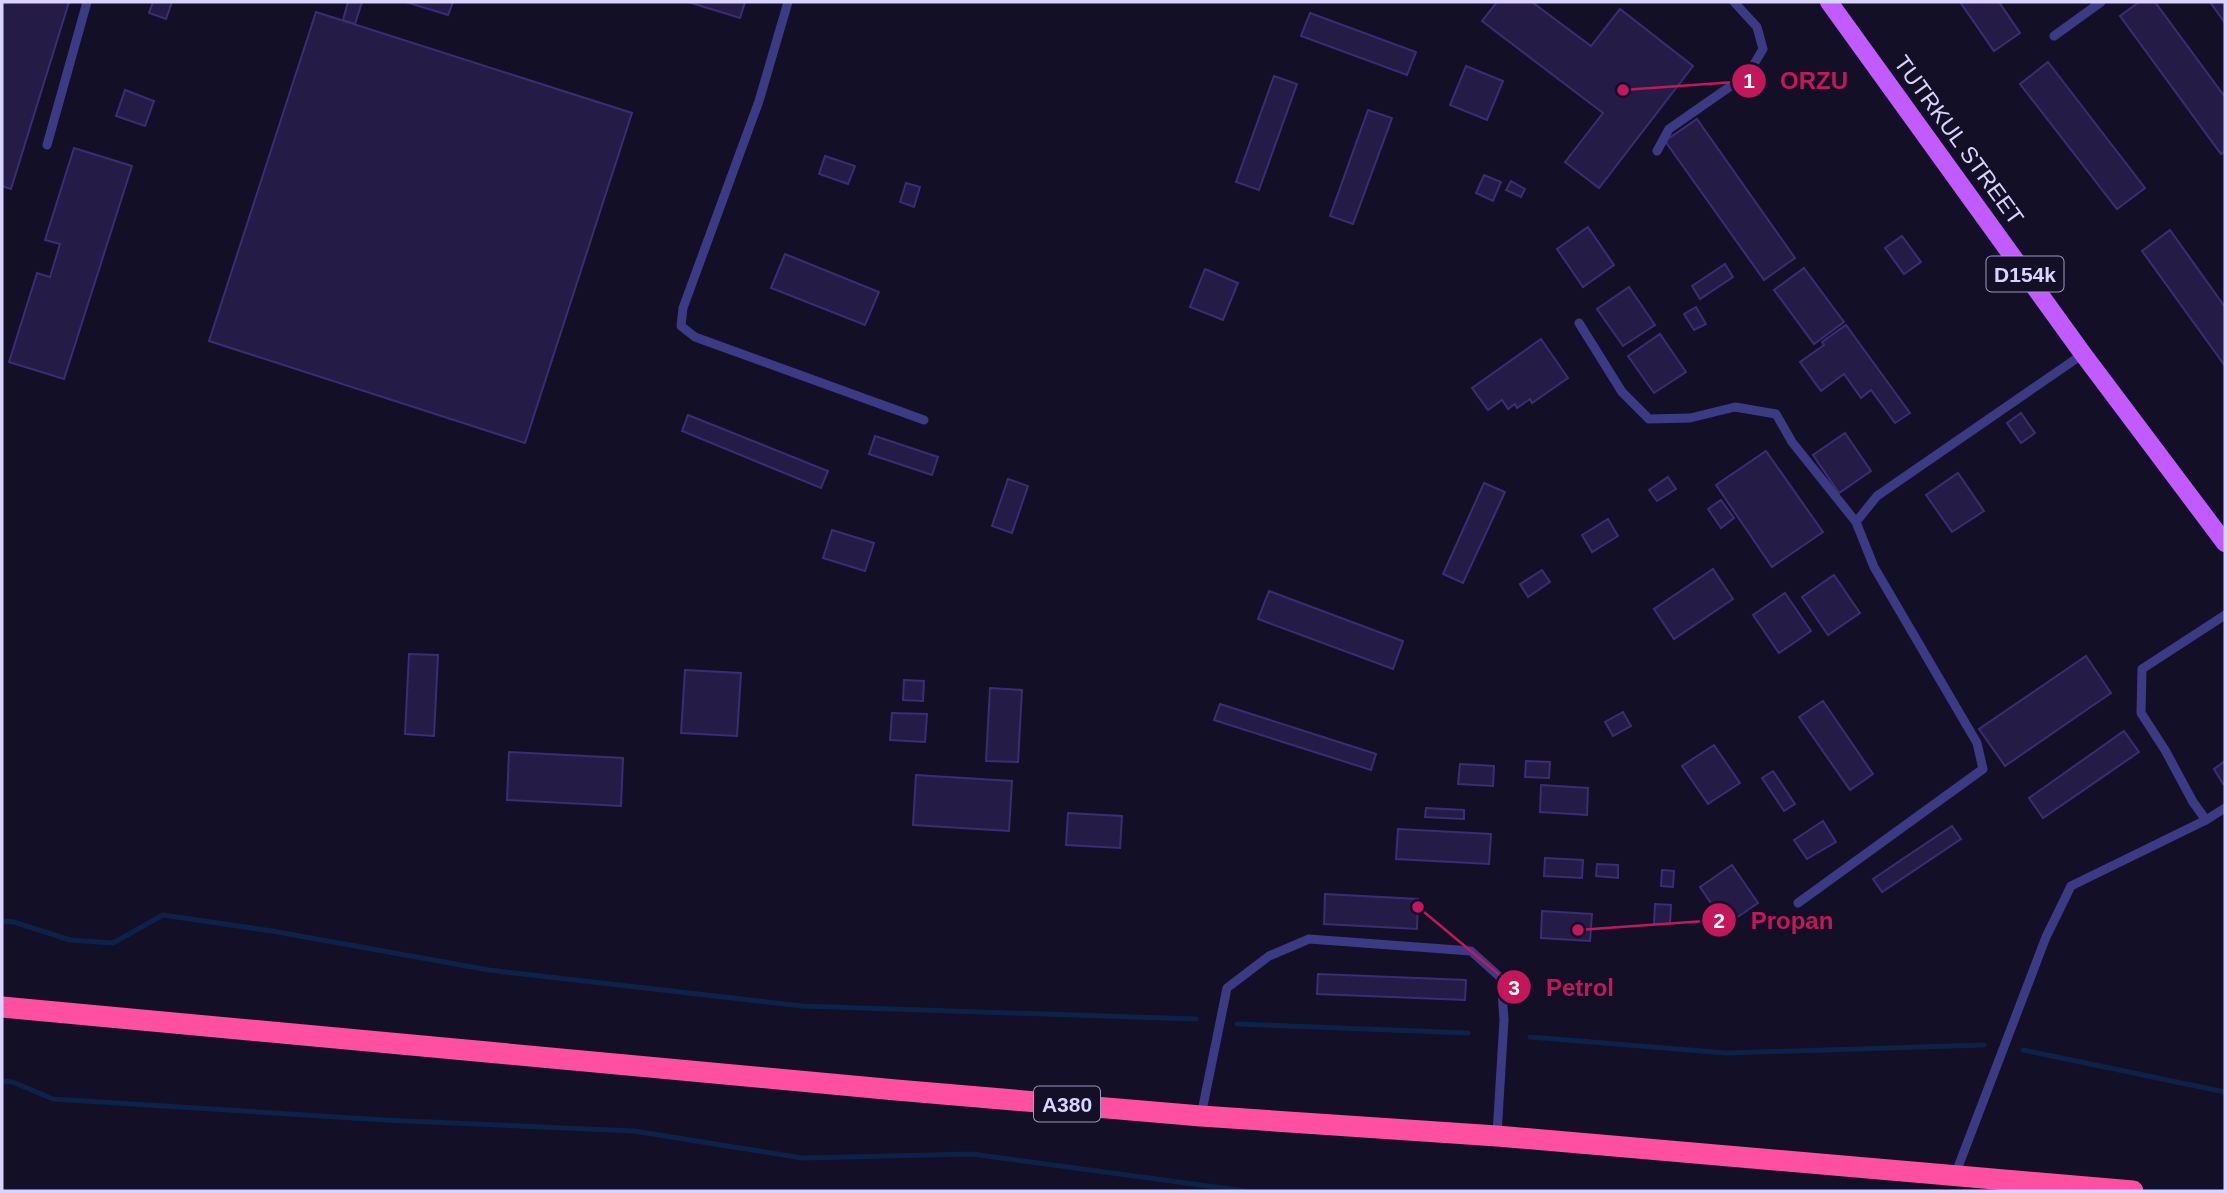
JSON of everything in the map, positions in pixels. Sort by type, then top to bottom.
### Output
[{"type":"highway","name":"A380","points":[[2,1007],[1201,1116],[1497,1136],[2133,1191]]},
{"type":"main road","name":"TUTRKUL STREET","points":[[1829,2],[2083,354],[2225,543]]},
{"type":"lane","points":[[47,145],[87,2]]},
{"type":"lane","points":[[788,2],[759,101],[683,308],[681,326],[695,337],[924,420]]},
{"type":"lane","points":[[1657,151],[1669,129],[1748,74],[1763,49],[1757,27],[1734,2]]},
{"type":"lane","points":[[2054,36],[2101,2]]},
{"type":"lane","points":[[1579,323],[1622,392],[1649,419],[1690,418],[1735,407],[1776,414],[1792,442],[1856,522],[1874,568],[1977,743],[1983,769],[1798,903]]},
{"type":"lane","points":[[1856,522],[1877,496],[2083,354]]},
{"type":"lane","points":[[2206,820],[2141,713],[2142,669],[2225,615]]},
{"type":"lane","points":[[1955,1176],[2046,937],[2071,886],[2206,820],[2225,808]]},
{"type":"lane","points":[[1201,1116],[1227,988],[1269,956],[1309,939],[1471,951],[1501,978],[1504,1020],[1497,1136]]},
{"type":"building","points":[[2,2],[69,2],[11,189],[2,186]]},
{"type":"building","points":[[153,2],[172,2],[166,19],[149,13]]},
{"type":"building","points":[[348,2],[362,2],[355,24],[343,20]]},
{"type":"building","points":[[406,2],[453,2],[448,15]]},
{"type":"building","points":[[688,2],[745,2],[740,18]]},
{"type":"building","points":[[1497,2],[1532,2],[1591,46],[1620,9],[1693,66],[1599,188],[1565,162],[1603,113],[1482,21]]},
{"type":"building","points":[[1960,2],[1999,2],[2020,33],[1994,51]]},
{"type":"building","points":[[2139,2],[2155,2],[2225,97],[2225,151],[2221,154],[2120,16]]},
{"type":"building","points":[[2210,2],[2225,2],[2225,23]]},
{"type":"building","points":[[316,12],[632,113],[525,443],[209,341]]},
{"type":"building","points":[[1310,13],[1416,52],[1407,75],[1301,36]]},
{"type":"building","points":[[2048,62],[2145,188],[2117,209],[2020,84]]},
{"type":"building","points":[[1466,66],[1503,81],[1487,120],[1450,105]]},
{"type":"building","points":[[1274,76],[1297,84],[1259,190],[1236,182]]},
{"type":"building","points":[[125,90],[154,101],[145,126],[116,116]]},
{"type":"building","points":[[1368,110],[1392,118],[1353,224],[1330,216]]},
{"type":"building","points":[[1697,119],[1795,258],[1764,280],[1665,141]]},
{"type":"building","points":[[74,148],[132,166],[64,379],[9,362],[37,273],[50,277],[60,244],[45,240]]},
{"type":"building","points":[[825,156],[855,166],[848,184],[819,174]]},
{"type":"building","points":[[1484,175],[1501,182],[1493,201],[1476,193]]},
{"type":"building","points":[[1511,181],[1525,189],[1521,197],[1506,190]]},
{"type":"building","points":[[906,183],[920,187],[914,207],[900,202]]},
{"type":"building","points":[[1588,227],[1614,265],[1583,287],[1557,249]]},
{"type":"building","points":[[2170,230],[2225,307],[2225,366],[2142,251]]},
{"type":"building","points":[[1902,236],[1921,262],[1904,274],[1885,248]]},
{"type":"building","points":[[785,254],[879,292],[865,325],[771,288]]},
{"type":"building","points":[[1725,264],[1733,277],[1700,299],[1692,286]]},
{"type":"building","points":[[1804,268],[1844,322],[1814,344],[1774,290]]},
{"type":"building","points":[[1205,269],[1238,283],[1223,320],[1190,307]]},
{"type":"building","points":[[1629,287],[1655,325],[1623,346],[1597,309]]},
{"type":"building","points":[[1696,307],[1706,324],[1694,330],[1684,314]]},
{"type":"building","points":[[1846,325],[1910,413],[1895,423],[1871,390],[1861,398],[1844,374],[1821,391],[1800,362]]},
{"type":"building","points":[[1660,334],[1686,372],[1654,393],[1628,356]]},
{"type":"building","points":[[1541,339],[1568,378],[1532,403],[1530,399],[1517,408],[1515,404],[1508,409],[1502,400],[1488,410],[1472,388]]},
{"type":"building","points":[[2021,413],[2035,433],[2021,443],[2007,423]]},
{"type":"building","points":[[688,415],[828,471],[821,488],[682,431]]},
{"type":"building","points":[[1845,433],[1871,471],[1839,493],[1813,455]]},
{"type":"building","points":[[875,436],[938,457],[932,475],[869,454]]},
{"type":"building","points":[[1766,451],[1823,532],[1772,567],[1716,485]]},
{"type":"building","points":[[1958,473],[1984,511],[1952,532],[1926,495]]},
{"type":"building","points":[[1668,477],[1676,489],[1657,501],[1649,490]]},
{"type":"building","points":[[1008,479],[1028,486],[1012,533],[992,526]]},
{"type":"building","points":[[1484,483],[1505,492],[1463,583],[1443,574]]},
{"type":"building","points":[[1721,500],[1734,518],[1721,528],[1708,509]]},
{"type":"building","points":[[1608,519],[1618,536],[1592,552],[1582,535]]},
{"type":"building","points":[[832,530],[874,543],[865,571],[823,558]]},
{"type":"building","points":[[1713,569],[1733,599],[1674,639],[1654,609]]},
{"type":"building","points":[[1542,570],[1550,582],[1528,597],[1520,584]]},
{"type":"building","points":[[1834,575],[1860,613],[1828,635],[1802,597]]},
{"type":"building","points":[[1269,591],[1403,641],[1393,669],[1258,619]]},
{"type":"building","points":[[1785,593],[1811,631],[1779,653],[1753,615]]},
{"type":"building","points":[[409,654],[438,655],[434,736],[405,734]]},
{"type":"building","points":[[2086,656],[2111,693],[2005,766],[1979,729]]},
{"type":"building","points":[[685,670],[741,673],[737,736],[681,733]]},
{"type":"building","points":[[904,680],[924,681],[923,701],[903,700]]},
{"type":"building","points":[[990,688],[1022,690],[1018,762],[986,761]]},
{"type":"building","points":[[1823,701],[1873,774],[1850,790],[1799,717]]},
{"type":"building","points":[[1220,704],[1376,754],[1371,770],[1214,720]]},
{"type":"building","points":[[1623,712],[1631,726],[1613,736],[1605,722]]},
{"type":"building","points":[[892,713],[927,714],[925,742],[890,740]]},
{"type":"building","points":[[2124,731],[2139,752],[2043,818],[2029,798]]},
{"type":"building","points":[[1714,745],[1740,783],[1708,804],[1682,766]]},
{"type":"building","points":[[509,752],[623,758],[621,806],[507,800]]},
{"type":"building","points":[[1526,761],[1550,762],[1549,778],[1525,777]]},
{"type":"building","points":[[2225,761],[2225,782],[2223,784],[2214,769]]},
{"type":"building","points":[[1460,764],[1494,766],[1493,786],[1458,784]]},
{"type":"building","points":[[1773,771],[1795,804],[1784,811],[1762,778]]},
{"type":"building","points":[[916,775],[1012,781],[1009,831],[913,825]]},
{"type":"building","points":[[1541,785],[1588,788],[1587,815],[1540,812]]},
{"type":"building","points":[[1426,808],[1464,810],[1464,819],[1425,817]]},
{"type":"building","points":[[1068,813],[1122,816],[1120,848],[1066,845]]},
{"type":"building","points":[[1823,821],[1836,842],[1807,859],[1794,840]]},
{"type":"building","points":[[1952,826],[1961,839],[1882,892],[1873,879]]},
{"type":"building","points":[[1398,829],[1491,834],[1489,864],[1396,859]]},
{"type":"building","points":[[1545,858],[1583,860],[1582,878],[1544,876]]},
{"type":"building","points":[[1597,864],[1618,865],[1618,878],[1596,876]]},
{"type":"building","points":[[1732,865],[1758,903],[1726,925],[1700,887]]},
{"type":"building","points":[[1662,870],[1674,871],[1673,887],[1661,886]]},
{"type":"building","points":[[1325,894],[1418,899],[1417,929],[1324,924]]},
{"type":"building","points":[[1655,904],[1671,905],[1670,924],[1654,924]]},
{"type":"building","points":[[1542,911],[1592,914],[1590,941],[1541,938]]},
{"type":"building","points":[[1318,974],[1466,980],[1465,1000],[1317,994]]},
{"type":"waterway","points":[[2,921],[14,922],[70,940],[113,943],[163,915],[272,931],[489,970],[802,1006],[1196,1019]]},
{"type":"waterway","points":[[1237,1024],[1468,1033]]},
{"type":"waterway","points":[[1530,1037],[1726,1053],[1984,1045]]},
{"type":"waterway","points":[[2023,1050],[2225,1092]]},
{"type":"waterway","points":[[2,1081],[13,1082],[53,1099],[385,1120],[634,1131],[802,1158],[972,1154],[1245,1191]]},
{"type":"place","name":"ORZU","points":[[1623,90]]},
{"type":"place","name":"Petrol","points":[[1418,907]]},
{"type":"place","name":"Propan","points":[[1578,930]]}]
